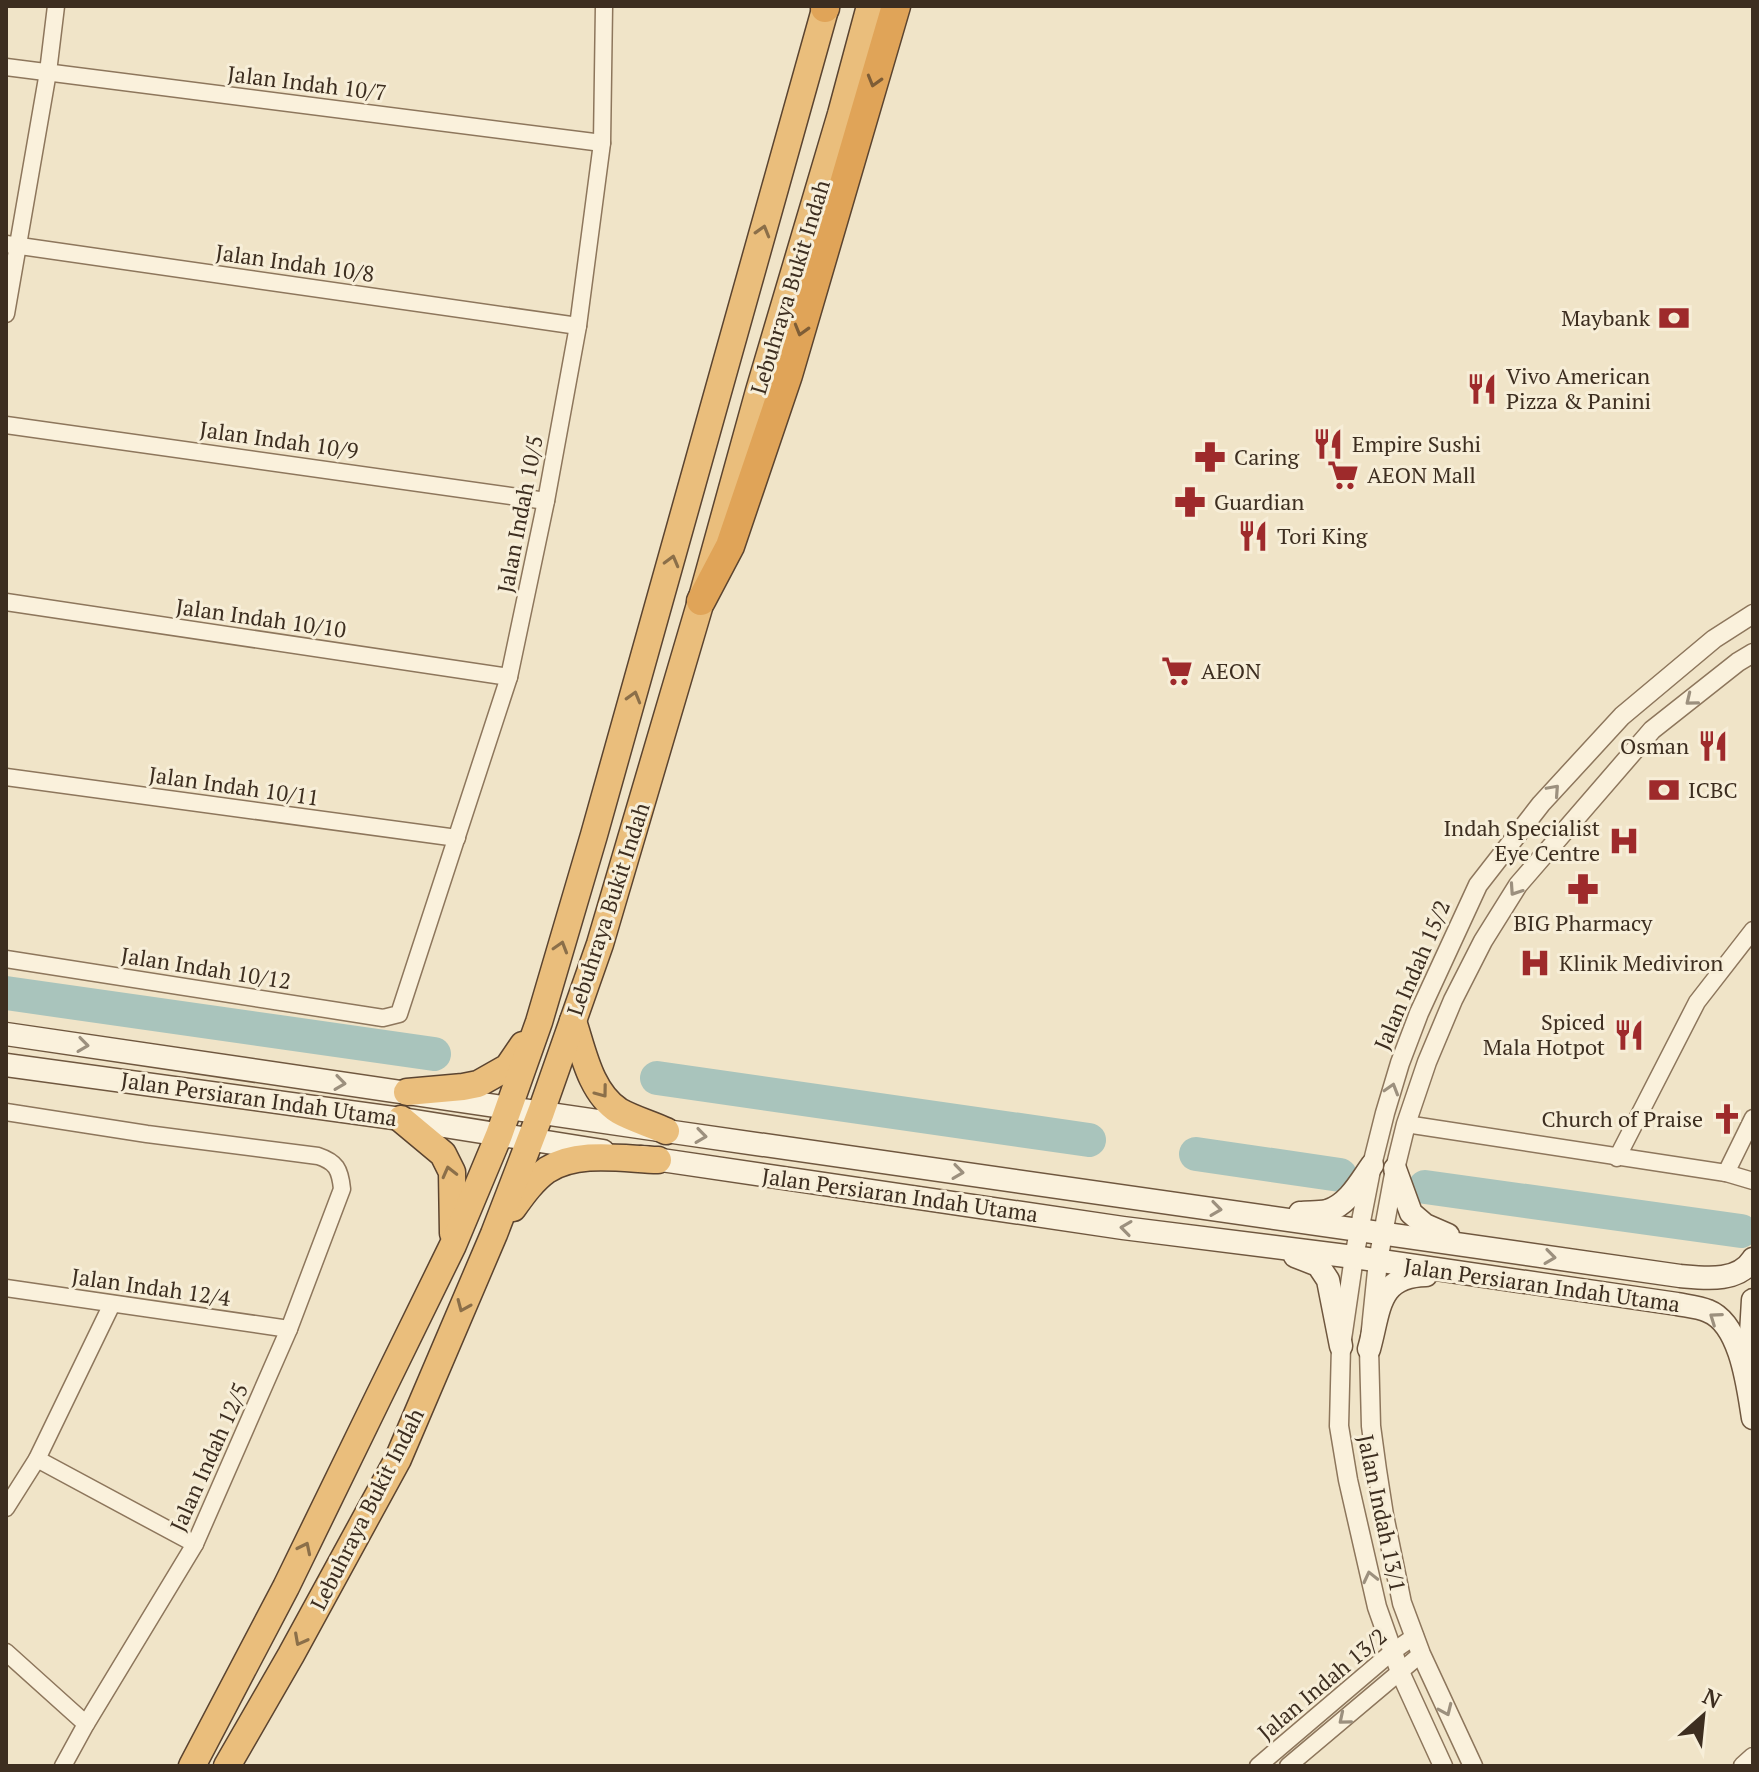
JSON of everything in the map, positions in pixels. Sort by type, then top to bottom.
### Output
[{"type":"highway","name":"Lebuhraya Bukit Indah","points":[[227,1766],[398,1459],[494,1234],[541,1112],[600,944],[870,6]]},
{"type":"highway","points":[[701,601],[730,546],[788,375],[896,6]]},
{"type":"highway","name":"Lebuhraya Bukit Indah","points":[[192,1766],[286,1587],[453,1245],[499,1135],[539,1022],[651,636],[826,7]]},
{"type":"highway","points":[[573,1021],[594,1083],[605,1098],[619,1111],[666,1131]]},
{"type":"highway","points":[[407,1092],[478,1084],[508,1067],[539,1022]]},
{"type":"highway","points":[[401,1119],[443,1154],[452,1172],[453,1245]]},
{"type":"highway","points":[[494,1234],[528,1187],[547,1170],[568,1161],[588,1158],[658,1160]]},
{"type":"highway","points":[[211,1766],[284,1617],[286,1587]]},
{"type":"highway","points":[[242,1766],[244,1736]]},
{"type":"main road","name":"Jalan Persiaran Indah Utama","points":[[6,1034],[1680,1276],[1724,1276],[1738,1272],[1753,1259]]},
{"type":"main road","points":[[6,1058],[56,1071]]},
{"type":"main road","name":"Jalan Persiaran Indah Utama","points":[[6,1065],[401,1119],[1123,1228],[1354,1257],[1677,1304],[1709,1311],[1724,1321],[1733,1336],[1748,1385],[1753,1418]]},
{"type":"main road","points":[[1259,1215],[1326,1211],[1353,1192],[1372,1165]]},
{"type":"main road","points":[[1395,1169],[1411,1213],[1418,1220],[1473,1246]]},
{"type":"main road","points":[[1259,1244],[1308,1260],[1324,1272],[1341,1346]]},
{"type":"main road","points":[[1369,1349],[1385,1294],[1392,1285],[1408,1276],[1467,1273]]},
{"type":"main road","name":"Jalan Persiaran Indah Utama","points":[[1748,1385],[1753,1300]]},
{"type":"street","points":[[6,314],[12,245],[48,72],[56,6]]},
{"type":"street","name":"Jalan Indah 10/5","points":[[399,1014],[509,677],[546,501],[578,326],[602,143],[604,6]]},
{"type":"street","name":"Jalan Indah 10/7","points":[[6,67],[602,143]]},
{"type":"street","name":"Jalan Indah 10/8","points":[[12,245],[578,326]]},
{"type":"street","name":"Jalan Indah 10/9","points":[[6,425],[546,501]]},
{"type":"street","name":"Jalan Indah 10/10","points":[[6,602],[509,677]]},
{"type":"street","name":"Jalan Indah 15/2","points":[[1354,1257],[1372,1165],[1405,1050],[1478,885],[1541,804],[1622,716],[1714,639],[1753,614]]},
{"type":"street","points":[[1383,1233],[1406,1124],[1427,1062],[1453,1000],[1483,941],[1518,885],[1652,730],[1753,653]]},
{"type":"street","name":"Jalan Indah 10/11","points":[[6,777],[457,838]]},
{"type":"street","points":[[1617,1158],[1697,1002],[1753,930]]},
{"type":"street","name":"Jalan Indah 10/12","points":[[6,959],[383,1018],[399,1014]]},
{"type":"street","name":"Jalan Indah 12/5","points":[[6,1112],[318,1156],[337,1167],[341,1177],[342,1189],[289,1329],[195,1544],[63,1766]]},
{"type":"street","points":[[1726,1173],[1753,1118]]},
{"type":"street","points":[[1406,1124],[1726,1173],[1753,1181]]},
{"type":"street","name":"Jalan Indah 13/1","points":[[1383,1233],[1369,1349],[1371,1426],[1381,1500],[1402,1603],[1421,1654],[1473,1766]]},
{"type":"street","name":"Jalan Indah 13/1","points":[[1354,1257],[1341,1346],[1339,1426],[1348,1480],[1377,1607],[1400,1672],[1443,1766]]},
{"type":"street","name":"Jalan Indah 12/4","points":[[6,1288],[289,1329]]},
{"type":"street","points":[[6,1508],[37,1459],[112,1304]]},
{"type":"street","points":[[37,1459],[195,1544]]},
{"type":"street","name":"Jalan Indah 13/2","points":[[1258,1766],[1415,1636]]},
{"type":"street","points":[[6,1652],[86,1724]]},
{"type":"street","name":"Jalan Indah 13/2","points":[[1288,1766],[1421,1654]]},
{"type":"street","points":[[1743,1766],[1753,1757]]},
{"type":"waterway","points":[[6,993],[434,1054]]},
{"type":"waterway","points":[[657,1078],[1089,1140]]},
{"type":"waterway","points":[[1196,1154],[1340,1175]]},
{"type":"waterway","points":[[1425,1187],[1741,1231]]},
{"type":"place","name":"Maybank","points":[[1674,318]]},
{"type":"place","name":"Vivo American Pizza & Panini","points":[[1482,389]]},
{"type":"place","name":"Empire Sushi","points":[[1328,444]]},
{"type":"place","name":"Caring","points":[[1210,457]]},
{"type":"place","name":"AEON Mall","points":[[1343,475]]},
{"type":"place","name":"Guardian","points":[[1190,502]]},
{"type":"place","name":"Tori King","points":[[1253,536]]},
{"type":"place","name":"AEON","points":[[1177,671]]},
{"type":"place","name":"Osman","points":[[1713,746]]},
{"type":"place","name":"ICBC","points":[[1664,790]]},
{"type":"place","name":"Indah Specialist Eye Centre","points":[[1624,841]]},
{"type":"place","name":"BIG Pharmacy","points":[[1583,889]]},
{"type":"place","name":"Klinik Mediviron","points":[[1535,963]]},
{"type":"place","name":"Spiced Mala Hotpot","points":[[1629,1035]]},
{"type":"place","name":"Church of Praise","points":[[1727,1119]]}]
